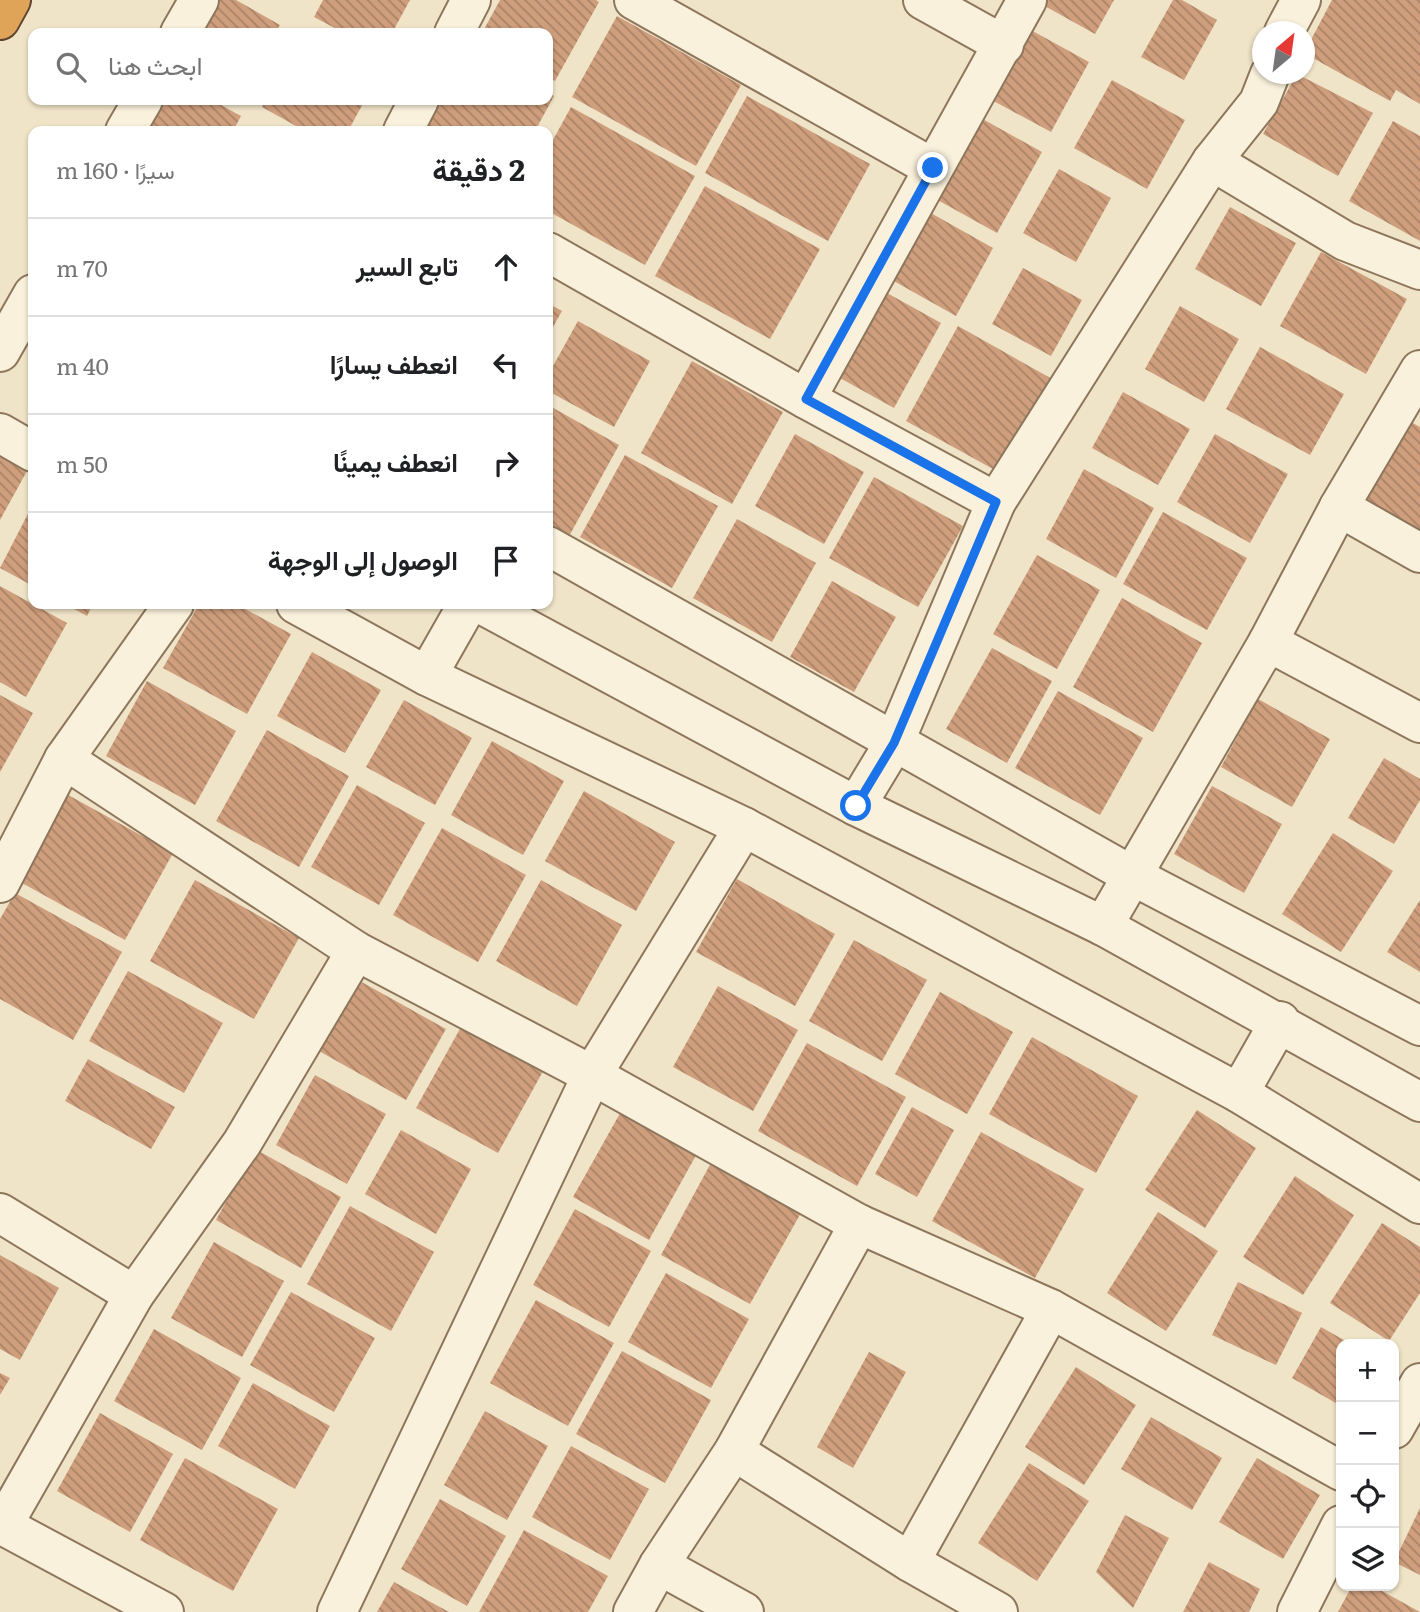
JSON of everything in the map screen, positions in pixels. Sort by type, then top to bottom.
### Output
[{"type":"highway","points":[[0,20],[12,0]]},
{"type":"street","points":[[183,28],[199,0]]},
{"type":"street","points":[[457,28],[471,0]]},
{"type":"street","points":[[634,0],[933,168]]},
{"type":"street","points":[[923,0],[1004,45]]},
{"type":"street","points":[[806,399],[1027,0]]},
{"type":"street","points":[[1290,21],[1301,0]]},
{"type":"street","points":[[856,806],[894,743],[996,502],[1212,161],[1259,102],[1265,84]]},
{"type":"street","points":[[128,126],[140,105]]},
{"type":"street","points":[[406,126],[416,105]]},
{"type":"street","points":[[1212,161],[1345,241],[1420,270]]},
{"type":"street","points":[[553,255],[806,399],[996,502]]},
{"type":"street","points":[[10,345],[28,305]]},
{"type":"street","points":[[1103,926],[1268,642],[1339,507],[1420,370]]},
{"type":"street","points":[[0,433],[28,449]]},
{"type":"street","points":[[1339,507],[1420,553]]},
{"type":"street","points":[[553,549],[1131,875],[1420,1026]]},
{"type":"street","points":[[0,883],[64,759],[170,609]]},
{"type":"street","points":[[305,609],[427,676],[744,827],[1238,1093],[1420,1204]]},
{"type":"street","points":[[427,676],[465,609]]},
{"type":"street","points":[[490,609],[856,806],[1103,926],[1280,1021],[1420,1102]]},
{"type":"street","points":[[1268,642],[1420,723]]},
{"type":"street","points":[[64,759],[356,951],[592,1075],[859,1224],[1051,1309],[1336,1468]]},
{"type":"street","points":[[337,1612],[592,1075],[744,827]]},
{"type":"street","points":[[164,1612],[2,1525],[134,1295],[242,1143],[356,951]]},
{"type":"street","points":[[1238,1093],[1280,1021]]},
{"type":"street","points":[[0,1213],[134,1295]]},
{"type":"street","points":[[633,1612],[659,1565],[734,1451],[859,1224]]},
{"type":"street","points":[[910,1562],[1051,1309]]},
{"type":"street","points":[[1399,1420],[1420,1383]]},
{"type":"street","points":[[734,1451],[910,1562],[998,1612]]},
{"type":"street","points":[[1297,1612],[1339,1528]]},
{"type":"street","points":[[659,1565],[744,1612]]},
{"type":"building","points":[[212,0],[236,0],[280,25],[278,28],[197,28]]},
{"type":"building","points":[[323,0],[410,0],[395,28],[335,28],[314,17]]},
{"type":"building","points":[[500,0],[599,2],[555,81],[553,28],[485,28]]},
{"type":"building","points":[[1034,0],[1114,0],[1095,34]]},
{"type":"building","points":[[1173,0],[1182,0],[1217,20],[1184,80],[1141,57]]},
{"type":"building","points":[[1332,0],[1420,0],[1420,104],[1396,90],[1390,101],[1315,59],[1315,32]]},
{"type":"building","points":[[617,16],[741,85],[696,166],[572,97]]},
{"type":"building","points":[[1029,29],[1089,62],[1051,132],[990,99]]},
{"type":"building","points":[[1112,80],[1185,120],[1147,189],[1074,148]]},
{"type":"building","points":[[1315,83],[1373,113],[1338,176],[1263,134],[1291,84]]},
{"type":"building","points":[[747,96],[870,164],[828,241],[705,173]]},
{"type":"building","points":[[157,105],[221,105],[241,116],[236,126],[145,126]]},
{"type":"building","points":[[362,105],[351,126],[296,126],[262,107]]},
{"type":"building","points":[[438,105],[549,105],[538,126],[426,126]]},
{"type":"building","points":[[571,107],[695,176],[645,265],[553,214],[553,140]]},
{"type":"building","points":[[979,117],[1042,152],[997,233],[934,198]]},
{"type":"building","points":[[1393,121],[1420,136],[1420,241],[1349,201]]},
{"type":"building","points":[[1059,169],[1111,198],[1076,262],[1023,233]]},
{"type":"building","points":[[705,186],[820,249],[770,339],[655,276]]},
{"type":"building","points":[[1230,207],[1296,243],[1261,306],[1195,269]]},
{"type":"building","points":[[929,212],[993,248],[956,316],[892,280]]},
{"type":"building","points":[[1321,252],[1407,299],[1366,374],[1280,326]]},
{"type":"building","points":[[1023,268],[1082,300],[1051,356],[992,324]]},
{"type":"building","points":[[887,293],[941,323],[894,408],[840,378]]},
{"type":"building","points":[[553,306],[562,311],[553,327]]},
{"type":"building","points":[[1180,306],[1239,339],[1204,402],[1145,369]]},
{"type":"building","points":[[578,321],[650,361],[614,427],[553,394],[553,366]]},
{"type":"building","points":[[958,326],[1054,380],[1002,474],[906,421]]},
{"type":"building","points":[[1260,347],[1344,394],[1310,455],[1226,409]]},
{"type":"building","points":[[692,361],[783,412],[732,504],[641,453]]},
{"type":"building","points":[[1123,392],[1190,429],[1158,485],[1092,448]]},
{"type":"building","points":[[553,408],[619,445],[567,540],[553,532]]},
{"type":"building","points":[[1402,417],[1420,427],[1420,533],[1357,498]]},
{"type":"building","points":[[795,434],[864,472],[824,544],[755,506]]},
{"type":"building","points":[[1215,434],[1288,474],[1250,543],[1177,502]]},
{"type":"building","points":[[625,455],[718,506],[672,588],[580,537]]},
{"type":"building","points":[[0,456],[27,471],[0,520]]},
{"type":"building","points":[[1084,469],[1154,508],[1116,578],[1046,539]]},
{"type":"building","points":[[874,477],[963,526],[918,607],[829,558]]},
{"type":"building","points":[[1163,512],[1247,558],[1207,630],[1123,584]]},
{"type":"building","points":[[28,514],[28,583],[0,568]]},
{"type":"building","points":[[737,519],[816,563],[772,642],[693,598]]},
{"type":"building","points":[[1037,555],[1100,590],[1057,669],[993,634]]},
{"type":"building","points":[[832,581],[896,617],[854,692],[790,657]]},
{"type":"building","points":[[0,586],[28,601],[28,609],[42,609],[67,623],[26,697],[0,682]]},
{"type":"building","points":[[1122,598],[1202,643],[1153,732],[1073,687]]},
{"type":"building","points":[[74,609],[90,609],[87,616]]},
{"type":"building","points":[[196,609],[245,609],[291,634],[247,714],[163,668]]},
{"type":"building","points":[[992,648],[1052,681],[1007,763],[946,729]]},
{"type":"building","points":[[312,652],[381,690],[345,753],[277,716]]},
{"type":"building","points":[[147,681],[236,731],[195,805],[106,756]]},
{"type":"building","points":[[1058,691],[1143,738],[1100,815],[1015,768]]},
{"type":"building","points":[[0,695],[33,713],[0,772]]},
{"type":"building","points":[[1258,699],[1330,739],[1292,807],[1221,767]]},
{"type":"building","points":[[404,700],[472,738],[435,805],[366,767]]},
{"type":"building","points":[[267,730],[349,776],[299,867],[216,821]]},
{"type":"building","points":[[492,741],[564,781],[523,855],[451,815]]},
{"type":"building","points":[[1384,758],[1420,779],[1420,800],[1394,844],[1348,818]]},
{"type":"building","points":[[357,785],[425,823],[379,905],[311,867]]},
{"type":"building","points":[[1212,786],[1282,824],[1244,893],[1174,854]]},
{"type":"building","points":[[61,791],[173,853],[125,940],[13,878]]},
{"type":"building","points":[[584,791],[675,842],[636,911],[545,861]]},
{"type":"building","points":[[442,828],[526,875],[478,962],[393,915]]},
{"type":"building","points":[[1333,833],[1393,871],[1341,952],[1282,914]]},
{"type":"building","points":[[737,879],[835,934],[795,1006],[696,952]]},
{"type":"building","points":[[195,880],[299,938],[254,1019],[150,961]]},
{"type":"building","points":[[541,880],[622,925],[577,1006],[496,961]]},
{"type":"building","points":[[15,893],[122,952],[73,1040],[0,999],[0,919]]},
{"type":"building","points":[[1420,900],[1420,972],[1387,952]]},
{"type":"building","points":[[854,940],[927,980],[882,1061],[809,1021]]},
{"type":"building","points":[[128,971],[223,1023],[184,1093],[89,1041]]},
{"type":"building","points":[[358,980],[446,1029],[406,1100],[319,1051]]},
{"type":"building","points":[[718,986],[798,1030],[753,1111],[673,1067]]},
{"type":"building","points":[[940,992],[1013,1032],[967,1114],[895,1074]]},
{"type":"building","points":[[466,1018],[547,1064],[498,1153],[416,1108]]},
{"type":"building","points":[[1032,1037],[1138,1096],[1096,1173],[989,1114]]},
{"type":"building","points":[[807,1043],[906,1097],[857,1186],[758,1131]]},
{"type":"building","points":[[88,1059],[175,1107],[151,1149],[65,1101]]},
{"type":"building","points":[[315,1075],[386,1114],[347,1184],[276,1145]]},
{"type":"building","points":[[912,1107],[954,1130],[917,1197],[875,1174]]},
{"type":"building","points":[[623,1108],[699,1150],[649,1240],[573,1197]]},
{"type":"building","points":[[1197,1110],[1256,1148],[1205,1228],[1145,1190]]},
{"type":"building","points":[[401,1130],[471,1169],[436,1234],[365,1194]]},
{"type":"building","points":[[981,1132],[1084,1189],[1035,1278],[932,1221]]},
{"type":"building","points":[[255,1149],[341,1197],[301,1268],[216,1220]]},
{"type":"building","points":[[712,1161],[802,1211],[750,1304],[661,1255]]},
{"type":"building","points":[[1295,1176],[1354,1215],[1303,1295],[1243,1257]]},
{"type":"building","points":[[350,1206],[434,1252],[391,1331],[307,1284]]},
{"type":"building","points":[[575,1209],[651,1251],[609,1327],[533,1285]]},
{"type":"building","points":[[1158,1212],[1218,1251],[1166,1331],[1107,1293]]},
{"type":"building","points":[[1382,1223],[1420,1247],[1420,1293],[1390,1339],[1386,1339],[1330,1303]]},
{"type":"building","points":[[214,1242],[284,1281],[242,1357],[171,1318]]},
{"type":"building","points":[[0,1255],[59,1288],[20,1360],[0,1349]]},
{"type":"building","points":[[666,1273],[749,1319],[711,1388],[628,1342]]},
{"type":"building","points":[[1238,1282],[1302,1313],[1276,1365],[1212,1335]]},
{"type":"building","points":[[291,1292],[375,1338],[334,1412],[250,1365]]},
{"type":"building","points":[[536,1300],[614,1343],[568,1426],[490,1383]]},
{"type":"building","points":[[1321,1327],[1342,1339],[1336,1339],[1336,1403],[1292,1378]]},
{"type":"building","points":[[154,1329],[241,1378],[202,1450],[114,1401]]},
{"type":"building","points":[[622,1351],[711,1400],[665,1483],[576,1434]]},
{"type":"building","points":[[869,1352],[906,1372],[853,1468],[817,1447]]},
{"type":"building","points":[[1076,1367],[1136,1405],[1084,1485],[1025,1447]]},
{"type":"building","points":[[0,1373],[10,1378],[0,1395]]},
{"type":"building","points":[[253,1383],[330,1426],[295,1489],[218,1446]]},
{"type":"building","points":[[485,1411],[548,1446],[507,1520],[444,1485]]},
{"type":"building","points":[[100,1413],[173,1454],[130,1532],[57,1491]]},
{"type":"building","points":[[1151,1417],[1222,1458],[1192,1510],[1121,1469]]},
{"type":"building","points":[[571,1446],[649,1489],[610,1560],[532,1517]]},
{"type":"building","points":[[185,1458],[278,1509],[233,1591],[140,1540]]},
{"type":"building","points":[[1257,1458],[1320,1495],[1283,1559],[1219,1522]]},
{"type":"building","points":[[1029,1463],[1089,1501],[1037,1581],[978,1543]]},
{"type":"building","points":[[440,1499],[506,1536],[467,1606],[401,1569]]},
{"type":"building","points":[[1420,1508],[1420,1575],[1399,1564],[1399,1552]]},
{"type":"building","points":[[1125,1515],[1169,1538],[1133,1608],[1096,1572]]},
{"type":"building","points":[[524,1530],[608,1576],[588,1612],[479,1612]]},
{"type":"building","points":[[1209,1562],[1260,1589],[1249,1612],[1183,1612]]},
{"type":"building","points":[[394,1582],[449,1612],[377,1612]]},
{"type":"building","points":[[1349,1591],[1382,1591],[1420,1612],[1338,1612]]},
{"type":"route","points":[[856,806],[894,743],[996,502],[806,399],[933,168]]}]
